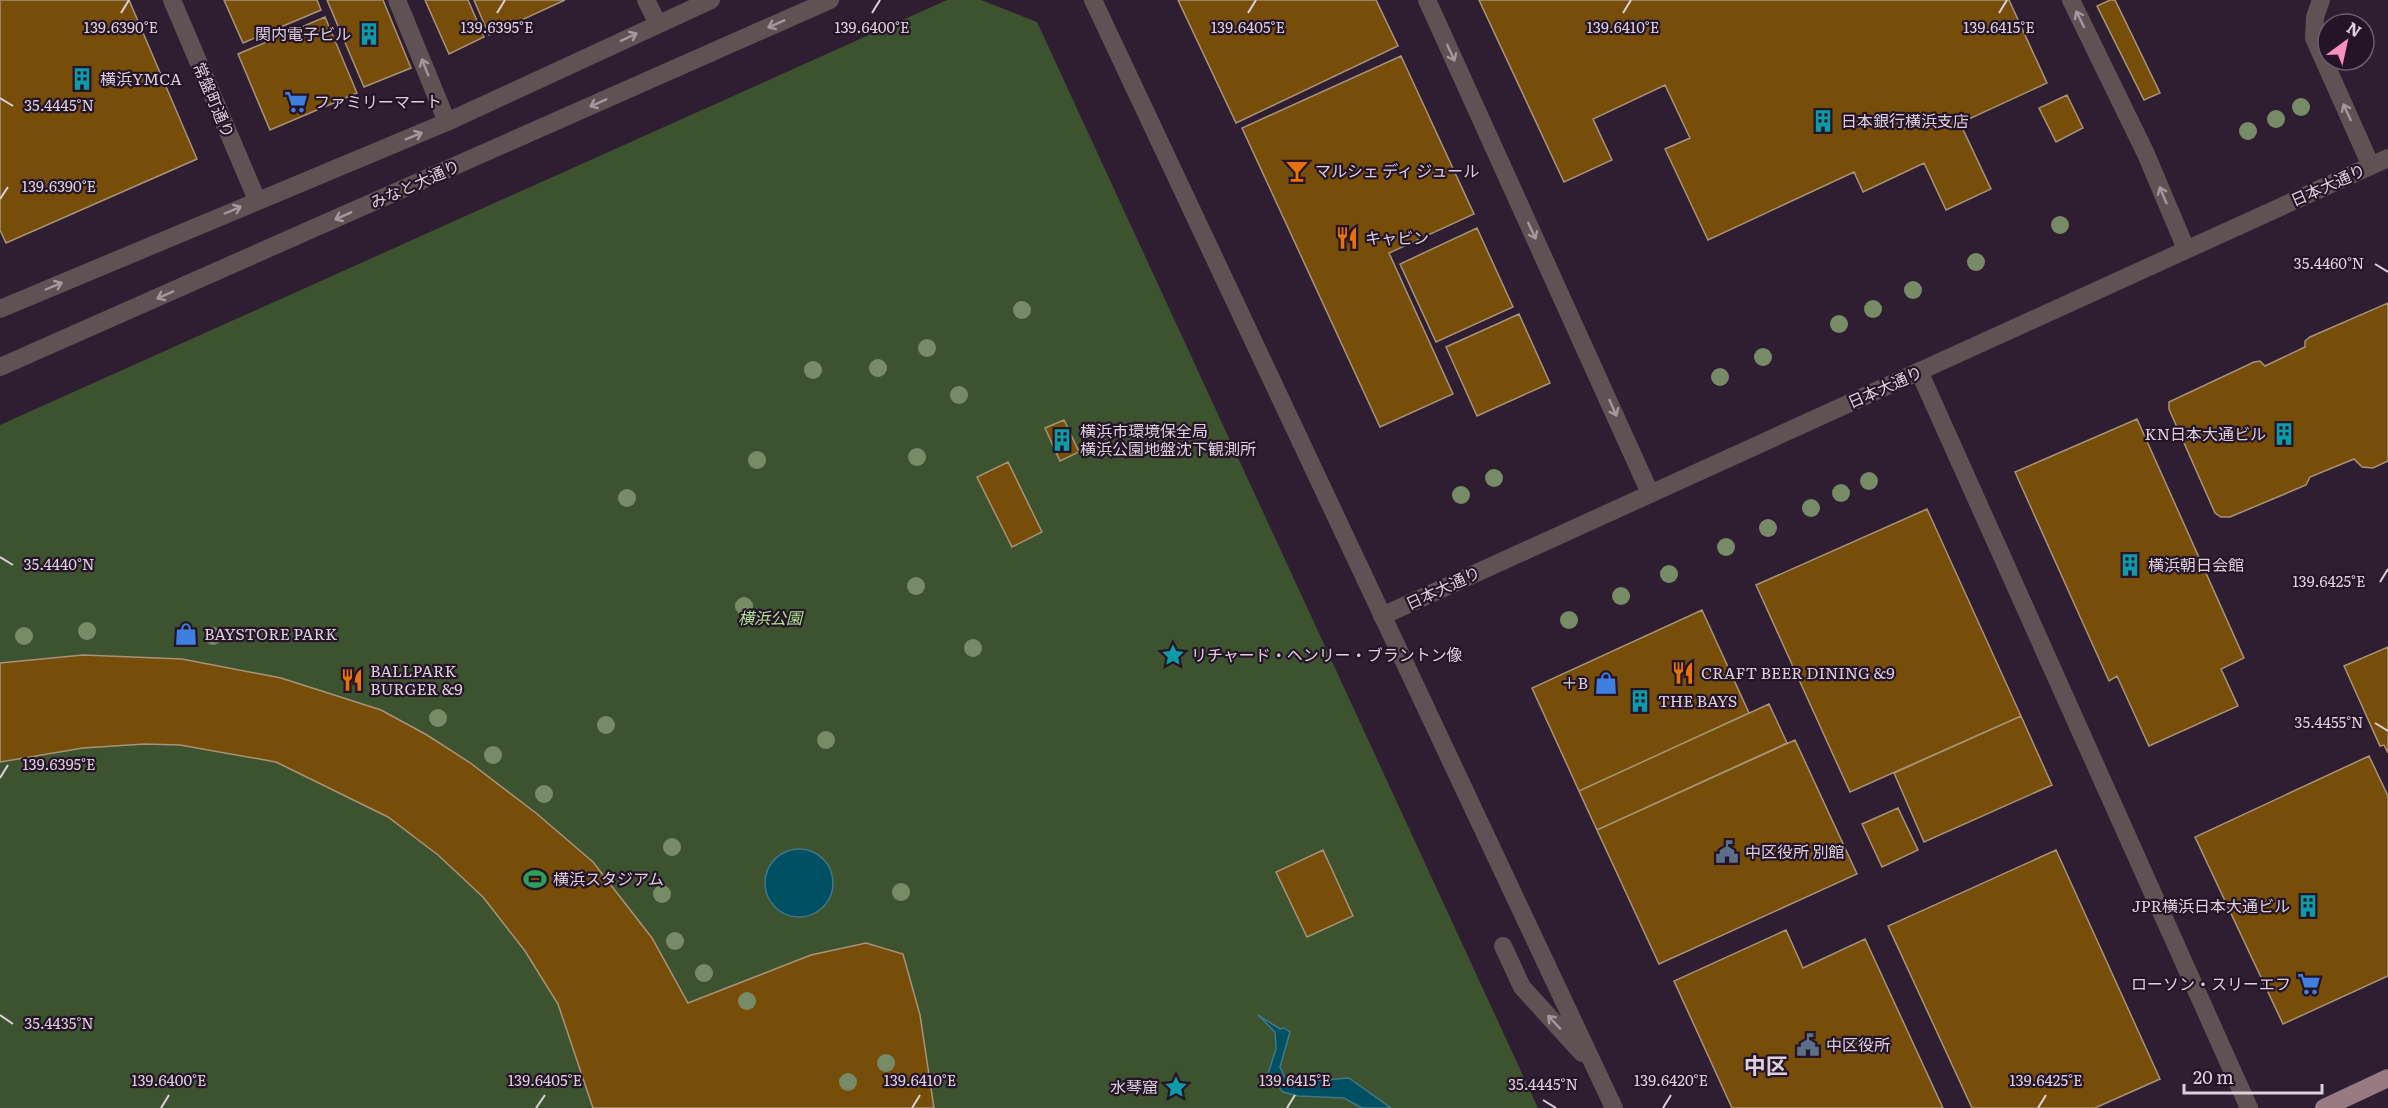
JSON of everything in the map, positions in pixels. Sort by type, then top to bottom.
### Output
[{"type":"main road","points":[[2324,1108],[2388,1078]]},
{"type":"street","name":"常盤町通り","points":[[172,0],[257,200]]},
{"type":"street","points":[[397,0],[447,122]]},
{"type":"street","points":[[646,0],[658,24]]},
{"type":"street","points":[[0,309],[447,122],[711,0]]},
{"type":"street","name":"みなと大通り","points":[[0,367],[830,0]]},
{"type":"street","points":[[1093,0],[1614,1108]]},
{"type":"street","points":[[1427,0],[1650,493]]},
{"type":"street","points":[[2071,0],[2146,154],[2186,249]]},
{"type":"street","points":[[2321,0],[2315,16],[2314,39],[2371,166]]},
{"type":"street","name":"日本大通り","points":[[1383,616],[2388,158]]},
{"type":"street","points":[[1919,371],[2249,1108]]},
{"type":"street","points":[[1503,946],[1522,987],[1594,1065]]},
{"type":"green space","name":"横浜公園","points":[[947,0],[981,0],[1037,22],[1538,1108],[0,1108],[0,425]]},
{"type":"water","points":[[806,849],[818,855],[827,864],[833,876],[831,896],[823,907],[806,917],[792,917],[775,907],[767,896],[765,876],[775,859],[786,851]]},
{"type":"water","points":[[1258,1015],[1280,1029],[1284,1028],[1290,1032],[1280,1067],[1287,1083],[1349,1078],[1391,1108],[1362,1108],[1344,1098],[1298,1096],[1283,1092],[1268,1074],[1276,1049],[1275,1032]]},
{"type":"building","name":"横浜YMCA","points":[[0,0],[129,0],[197,159],[6,243],[0,230]]},
{"type":"building","points":[[224,0],[317,0],[321,10],[243,43]]},
{"type":"building","name":"関内電子ビル","points":[[327,0],[383,0],[411,68],[364,87]]},
{"type":"building","points":[[425,0],[468,0],[484,37],[449,54]]},
{"type":"building","points":[[474,0],[565,0],[489,35]]},
{"type":"building","points":[[1178,0],[1376,0],[1398,46],[1236,123]]},
{"type":"building","name":"日本銀行横浜支店","points":[[1479,0],[2009,0],[2047,83],[1960,123],[1991,189],[1946,210],[1924,163],[1863,192],[1854,172],[1708,240],[1665,149],[1690,138],[1665,85],[1593,119],[1612,160],[1564,182]]},
{"type":"building","points":[[2115,0],[2160,93],[2144,100],[2097,6]]},
{"type":"building","points":[[325,17],[357,93],[270,130],[238,54]]},
{"type":"building","points":[[1401,56],[1474,214],[1389,253],[1453,394],[1380,427],[1242,128]]},
{"type":"building","points":[[2067,95],[2083,128],[2056,142],[2039,108]]},
{"type":"building","points":[[1477,228],[1513,307],[1436,342],[1400,264]]},
{"type":"building","name":"KN日本大通ビル","points":[[2388,303],[2388,461],[2373,468],[2362,467],[2354,459],[2310,477],[2306,485],[2230,517],[2221,517],[2215,513],[2169,409],[2169,402],[2254,362],[2260,361],[2265,366],[2305,347],[2305,341],[2310,337]]},
{"type":"building","points":[[1519,314],[1550,383],[1477,416],[1446,347]]},
{"type":"building","name":"横浜朝日会館","points":[[2137,419],[2244,658],[2221,669],[2238,706],[2149,746],[2117,676],[2109,681],[2015,472]]},
{"type":"building","name":"横浜市環境保全局 横浜公園地盤沈下観測所","points":[[1064,420],[1079,452],[1060,461],[1045,428]]},
{"type":"building","points":[[1008,462],[1042,532],[1012,547],[977,477]]},
{"type":"building","points":[[1927,509],[2021,716],[1850,792],[1756,585]]},
{"type":"building","name":"THE BAYS","points":[[1702,610],[1749,713],[1579,791],[1532,688]]},
{"type":"building","points":[[2388,647],[2388,753],[2384,745],[2380,746],[2344,666]]},
{"type":"building","name":"横浜スタジアム","points":[[83,655],[182,659],[281,678],[381,710],[427,735],[469,762],[536,813],[593,862],[652,938],[688,1003],[811,955],[866,943],[903,954],[920,1015],[934,1108],[593,1108],[558,1004],[525,951],[483,897],[438,855],[388,817],[276,762],[180,745],[145,744],[83,748],[0,762],[0,663]]},
{"type":"building","points":[[1769,704],[1787,743],[1597,830],[1579,791]]},
{"type":"building","points":[[2021,716],[2052,785],[1924,842],[1894,773]]},
{"type":"building","name":"中区役所 別館","points":[[1795,740],[1857,874],[1659,964],[1597,830]]},
{"type":"building","name":"JPR横浜日本大通ビル","points":[[2369,756],[2388,796],[2388,976],[2283,1024],[2195,837]]},
{"type":"building","points":[[1898,808],[1918,850],[1882,867],[1862,824]]},
{"type":"building","points":[[1323,850],[1353,916],[1307,937],[1276,872]]},
{"type":"building","points":[[2056,850],[2160,1079],[2095,1108],[1972,1108],[1888,926]]},
{"type":"building","name":"中区役所","points":[[1786,930],[1803,968],[1865,939],[1943,1108],[1732,1108],[1674,981]]},
{"type":"building","name":"中区役所","points":[[1786,930],[1803,968],[1865,939],[1943,1108],[1732,1108],[1674,981]]},
{"type":"place","name":"関内電子ビル","points":[[369,34]]},
{"type":"place","name":"横浜YMCA","points":[[82,79]]},
{"type":"place","name":"ファミリーマート","points":[[296,102]]},
{"type":"place","name":"日本銀行横浜支店","points":[[1823,121]]},
{"type":"place","name":"マルシェ ディ ジュール","points":[[1297,171]]},
{"type":"place","name":"キャビン","points":[[1347,238]]},
{"type":"place","name":"KN日本大通ビル","points":[[2284,434]]},
{"type":"place","name":"横浜市環境保全局 横浜公園地盤沈下観測所","points":[[1062,440]]},
{"type":"place","name":"横浜朝日会館","points":[[2130,565]]},
{"type":"place","name":"BAYSTORE PARK","points":[[186,634]]},
{"type":"place","name":"リチャード・ヘンリー・ブラントン像","points":[[1173,655]]},
{"type":"place","name":"CRAFT BEER DINING &9","points":[[1683,673]]},
{"type":"place","name":"BALLPARK BURGER &9","points":[[352,680]]},
{"type":"place","name":"＋B","points":[[1606,683]]},
{"type":"place","name":"THE BAYS","points":[[1640,701]]},
{"type":"place","name":"中区役所 別館","points":[[1727,852]]},
{"type":"place","name":"横浜スタジアム","points":[[535,879]]},
{"type":"place","name":"JPR横浜日本大通ビル","points":[[2308,906]]},
{"type":"place","name":"ローソン・スリーエフ","points":[[2309,984]]},
{"type":"place","name":"中区役所","points":[[1808,1045]]},
{"type":"place","name":"水琴窟","points":[[1176,1087]]},
{"type":"district","name":"中区","points":[[1766,1066]]}]
